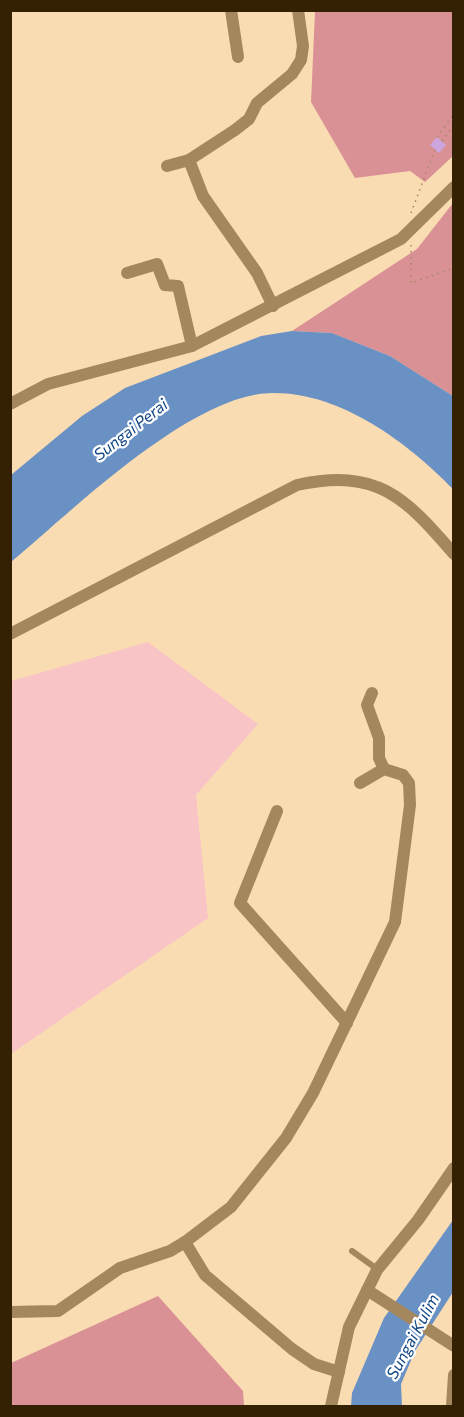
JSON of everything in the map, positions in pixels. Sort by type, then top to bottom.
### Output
[{"type":"street","points":[[231,10],[238,57]]},
{"type":"street","points":[[167,166],[189,160],[249,118],[256,103],[292,74],[301,60],[303,46],[298,10]]},
{"type":"street","points":[[189,160],[203,196],[257,273],[273,306]]},
{"type":"street","points":[[10,404],[48,384],[192,346],[401,239],[453,188]]},
{"type":"street","points":[[127,273],[157,264],[165,285],[178,286],[192,346]]},
{"type":"street","points":[[10,634],[297,486],[322,480],[347,479],[375,484],[406,502],[453,554]]},
{"type":"street","points":[[372,693],[367,705],[379,738],[379,758],[384,770]]},
{"type":"street","points":[[10,1312],[58,1311],[120,1268],[170,1251],[185,1242],[231,1207],[286,1138],[313,1093],[395,922],[410,805],[409,783],[403,775],[384,770],[360,783]]},
{"type":"street","points":[[277,811],[240,903],[346,1023]]},
{"type":"street","points":[[331,1407],[349,1327],[377,1270],[417,1220],[453,1168]]},
{"type":"street","points":[[185,1242],[205,1275],[292,1349],[314,1364],[339,1372]]},
{"type":"street","points":[[367,1290],[380,1301],[452,1345]]},
{"type":"street","points":[[452,1407],[453,1375]]},
{"type":"lane","points":[[352,1251],[377,1270]]},
{"type":"path","points":[[437,137],[453,114]]},
{"type":"path","points":[[442,141],[453,124]]},
{"type":"shaded area","points":[[315,11],[453,11],[453,156],[425,182],[410,171],[355,178],[311,102]]},
{"type":"shaded area","points":[[453,203],[453,396],[390,356],[332,333],[292,331],[417,249]]},
{"type":"shaded area","points":[[148,642],[258,724],[196,795],[208,918],[11,1054],[11,681]]},
{"type":"shaded area","points":[[158,1296],[243,1391],[244,1406],[11,1406],[11,1363]]},
{"type":"water","name":"Sungai Perai","points":[[292,331],[332,333],[390,356],[453,396],[453,489],[395,438],[349,411],[299,395],[274,393],[242,398],[207,412],[135,458],[11,562],[11,475],[82,416],[125,388],[261,336]]},
{"type":"water","name":"Sungai Kulim","points":[[453,1220],[453,1292],[415,1351],[401,1384],[402,1406],[351,1406],[352,1393],[384,1318]]},
{"type":"building","points":[[437,137],[446,145],[439,153],[430,145]]}]
